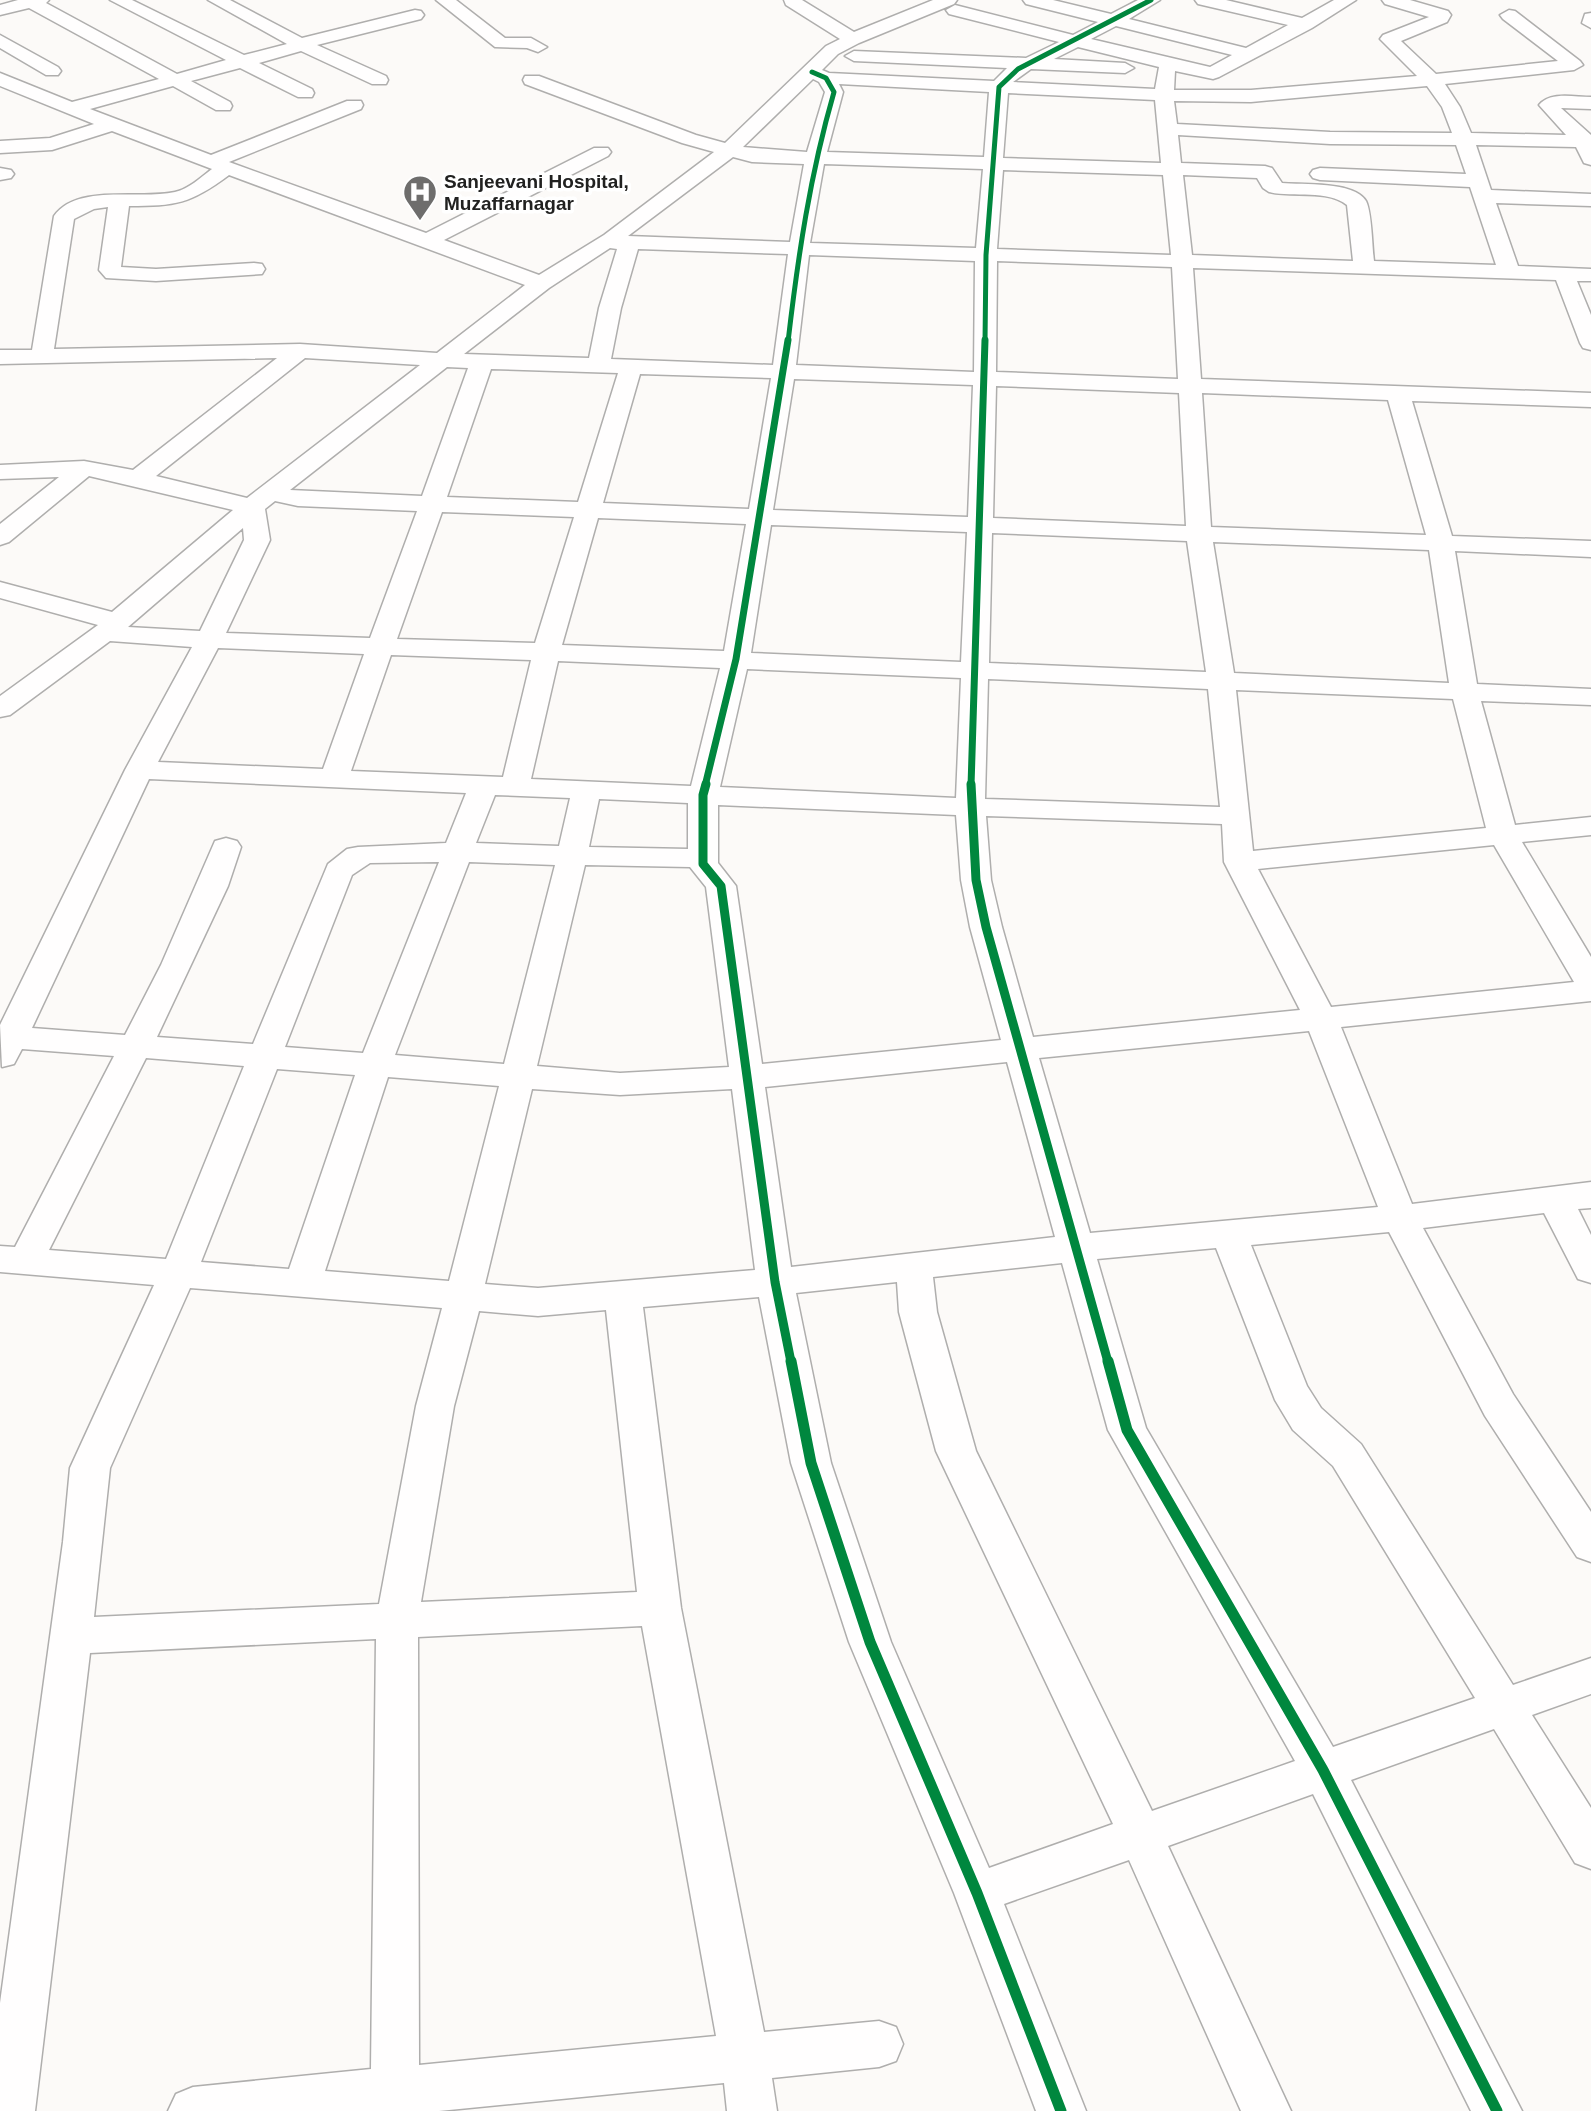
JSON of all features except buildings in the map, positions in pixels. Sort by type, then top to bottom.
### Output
[{"type":"street","points":[[119,0],[304,93]]},
{"type":"street","points":[[217,0],[379,80]]},
{"type":"street","points":[[445,0],[501,43],[531,43],[538,47]]},
{"type":"street","points":[[0,709],[111,627],[261,500],[541,283],[618,242],[855,47],[954,3],[980,0]]},
{"type":"street","points":[[1032,0],[1249,54]]},
{"type":"street","points":[[1151,0],[1011,76],[993,165],[986,255],[985,377],[970,807],[976,880],[986,927],[1127,1430],[1323,1770],[1497,2111]]},
{"type":"street","points":[[1204,0],[1306,24]]},
{"type":"street","points":[[954,3],[1169,68],[1213,74],[1347,0]]},
{"type":"street","points":[[1391,0],[1442,15],[1441,18],[1390,39],[1433,81],[1451,107],[1509,272]]},
{"type":"street","points":[[0,10],[36,1],[223,106]]},
{"type":"street","points":[[792,1],[855,47],[1011,76],[1164,95],[1251,96],[1433,81],[1574,65],[1509,15]]},
{"type":"street","points":[[72,108],[415,15]]},
{"type":"street","points":[[189,36],[254,19]]},
{"type":"street","points":[[0,40],[52,71]]},
{"type":"street","points":[[819,75],[1011,76],[1169,68]]},
{"type":"street","points":[[1169,68],[1164,95],[1182,261],[1199,534],[1221,679],[1239,862],[1321,1019],[1400,1218],[1499,1405],[1591,1545]]},
{"type":"street","points":[[819,75],[834,92],[815,159],[799,248],[784,371],[736,659],[703,795],[702,858],[703,864],[721,886],[775,1282],[811,1464],[870,1642],[977,1893],[1061,2111]]},
{"type":"street","points":[[0,79],[218,165],[541,283]]},
{"type":"street","points":[[532,80],[689,139],[752,156],[1265,172],[1591,200]]},
{"type":"street","points":[[1588,147],[1548,105],[1559,102],[1591,103]]},
{"type":"street","points":[[41,356],[64,216],[84,205],[183,197],[218,165],[354,105]]},
{"type":"street","points":[[0,146],[52,144],[112,125]]},
{"type":"street","points":[[1168,129],[1330,138],[1464,139],[1588,147]]},
{"type":"street","points":[[429,240],[601,152]]},
{"type":"street","points":[[1265,172],[1270,184],[1276,188],[1343,194],[1354,198],[1357,203],[1364,267]]},
{"type":"street","points":[[119,202],[110,270],[114,274],[156,275],[254,269]]},
{"type":"street","points":[[618,242],[1591,275]]},
{"type":"street","points":[[599,365],[610,308],[618,242]]},
{"type":"street","points":[[1564,274],[1591,343]]},
{"type":"street","points":[[137,479],[300,351]]},
{"type":"street","points":[[0,357],[300,351],[441,360],[1591,400]]},
{"type":"street","points":[[334,779],[379,645],[434,504],[482,361]]},
{"type":"street","points":[[303,1282],[375,1065],[458,852],[499,786],[546,652],[631,367]]},
{"type":"street","points":[[1398,393],[1441,543],[1464,690],[1503,835],[1591,984]]},
{"type":"street","points":[[0,537],[84,468]]},
{"type":"street","points":[[0,472],[84,468],[261,500],[434,504],[1591,549]]},
{"type":"street","points":[[261,500],[257,540],[209,640],[139,770],[4,1044],[135,1046],[620,1084],[748,1077],[1591,991]]},
{"type":"street","points":[[0,590],[111,627],[209,640],[736,659],[1591,696]]},
{"type":"street","points":[[139,770],[970,807],[1236,816]]},
{"type":"street","points":[[395,2101],[397,1620],[435,1406],[572,856],[586,790]]},
{"type":"street","points":[[1239,862],[1591,826]]},
{"type":"street","points":[[226,847],[214,886],[135,1046],[13,1260],[178,1271],[538,1302],[775,1282],[1075,1248],[1400,1218],[1591,1195]]},
{"type":"street","points":[[10,2111],[90,1468],[178,1271],[339,871],[358,856],[370,853],[458,852],[702,858]]},
{"type":"street","points":[[1555,1200],[1591,1270]]},
{"type":"street","points":[[1229,1234],[1283,1377],[1300,1411],[1347,1455],[1591,1848]]},
{"type":"street","points":[[914,1266],[918,1312],[956,1451],[1140,1834],[1266,2111]]},
{"type":"street","points":[[623,1295],[660,1608],[744,2055],[752,2111]]},
{"type":"street","points":[[71,1636],[660,1608]]},
{"type":"street","points":[[977,1893],[1591,1676]]},
{"type":"street","points":[[193,2111],[395,2101],[744,2055],[879,2044]]},
{"type":"cycle path","points":[[1151,0],[1018,69],[999,87],[986,255],[985,377],[970,807],[976,880],[986,927],[1127,1430],[1323,1770],[1497,2111]]},
{"type":"cycle path","points":[[812,72],[826,78],[834,92],[815,159],[799,248],[784,371],[736,659],[703,795],[703,864],[721,886],[775,1282],[811,1463],[870,1642],[977,1893],[1061,2111]]},
{"type":"place","name":"Sanjeevani Hospital, Muzaffarnagar","points":[[420,222]]}]
